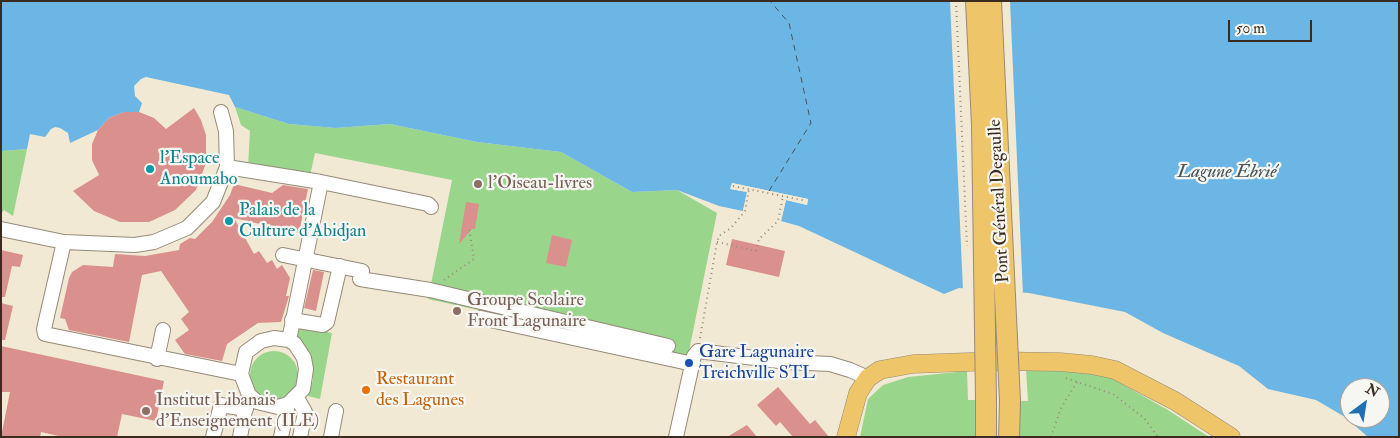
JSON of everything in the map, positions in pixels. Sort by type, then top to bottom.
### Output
[{"type":"highway","name":"Pont Général Degaulle","points":[[976,1],[982,125],[986,437]]},
{"type":"highway","name":"Pont Général Degaulle","points":[[991,1],[1010,401],[1010,437]]},
{"type":"main road","points":[[846,437],[858,393],[868,378],[880,370],[913,364],[996,361],[1092,365],[1115,370],[1140,381],[1230,437]]},
{"type":"street","points":[[1,229],[64,242],[135,245],[172,236],[187,228],[213,202],[227,167],[226,131],[221,112]]},
{"type":"street","points":[[227,167],[321,182],[428,204],[431,207]]},
{"type":"street","points":[[289,340],[321,182]]},
{"type":"street","points":[[64,242],[44,330],[45,334],[157,359],[241,374]]},
{"type":"street","points":[[283,255],[340,266],[361,275],[668,346]]},
{"type":"street","points":[[292,320],[323,325],[327,322],[340,266]]},
{"type":"street","points":[[481,318],[695,357],[830,364],[868,378]]},
{"type":"street","points":[[157,359],[163,330]]},
{"type":"street","points":[[240,437],[249,395],[241,374],[246,352],[252,346],[274,338],[289,340],[296,344],[304,358],[306,369],[305,384],[293,401],[281,437]]},
{"type":"street","points":[[676,437],[695,357]]},
{"type":"street","points":[[249,395],[267,406],[278,407],[293,401]]},
{"type":"street","points":[[293,401],[305,412],[300,437]]},
{"type":"street","points":[[213,437],[221,405],[246,409]]},
{"type":"street","points":[[331,437],[336,411]]},
{"type":"path","points":[[956,1],[967,250]]},
{"type":"path","points":[[734,186],[806,201]]},
{"type":"path","points":[[695,357],[717,242],[719,236],[731,228],[745,211],[749,189]]},
{"type":"path","points":[[717,242],[756,251],[759,239],[778,221],[783,196]]},
{"type":"path","points":[[430,290],[474,259],[469,228]]},
{"type":"path","points":[[1064,377],[1114,394],[1132,406],[1158,437]]},
{"type":"path","points":[[1051,437],[1061,408],[1077,382]]},
{"type":"green space","points":[[235,107],[289,124],[335,128],[390,124],[477,142],[561,152],[632,192],[677,190],[717,213],[688,356],[428,299],[452,180],[315,153],[310,176],[248,167],[250,131],[241,125]]},
{"type":"green space","points":[[27,149],[13,216],[4,210],[1,214],[1,151]]},
{"type":"green space","points":[[297,326],[332,333],[320,399],[308,396],[313,380],[313,366],[309,354],[294,339]]},
{"type":"green space","points":[[269,351],[279,351],[291,358],[298,370],[298,380],[291,392],[279,399],[269,399],[261,395],[254,388],[250,380],[250,370],[254,362],[261,355]]},
{"type":"green space","points":[[1026,369],[1091,372],[1111,378],[1168,410],[1209,437],[1017,437],[1017,401],[1028,401]]},
{"type":"green space","points":[[967,371],[968,400],[978,400],[977,437],[860,437],[868,399],[883,385],[908,377]]},
{"type":"water","name":"Lagune Ébrié","points":[[1,1],[1399,1],[1399,437],[1368,437],[1358,428],[1390,428],[1390,378],[1340,378],[1340,414],[1316,400],[1268,389],[1239,366],[1163,333],[1125,312],[1029,293],[959,288],[944,294],[799,226],[781,221],[786,200],[807,205],[808,199],[732,183],[731,189],[747,192],[743,211],[719,206],[677,190],[632,192],[561,152],[477,142],[390,124],[335,128],[289,124],[235,107],[229,95],[146,77],[134,86],[135,96],[142,103],[139,112],[124,112],[109,118],[98,130],[70,143],[68,133],[60,128],[55,127],[51,129],[45,137],[30,134],[27,149],[1,151]]},
{"type":"pier","points":[[950,1],[1010,1],[1023,295],[963,291]]},
{"type":"pier","points":[[732,183],[808,199],[807,205],[786,200],[781,221],[779,221],[784,198],[805,201],[734,186],[749,191],[746,211],[743,211],[747,192],[730,189]]},
{"type":"building","name":"l'Espace Anoumabo","points":[[194,108],[201,120],[206,135],[206,163],[196,190],[175,210],[149,222],[120,222],[94,211],[73,191],[99,175],[92,160],[92,144],[98,130],[109,118],[124,112],[139,112],[154,118],[166,129]]},
{"type":"building","points":[[234,184],[272,193],[283,185],[308,189],[299,233],[234,218],[254,254],[259,251],[267,263],[272,260],[277,269],[282,265],[290,278],[286,296],[289,296],[281,322],[258,323],[227,344],[222,361],[185,354],[175,340],[189,330],[181,319],[189,312],[161,271],[142,275],[129,342],[69,330],[65,319],[60,318],[72,272],[83,265],[113,267],[115,254],[145,256],[179,250],[180,244],[190,238],[195,239],[212,222],[230,195]]},
{"type":"building","points":[[466,202],[479,204],[475,229],[472,229],[459,244]]},
{"type":"building","points":[[552,235],[572,240],[566,267],[546,263]]},
{"type":"building","points":[[732,239],[785,251],[779,277],[726,265]]},
{"type":"building","points":[[1,250],[23,255],[20,267],[12,266],[5,297],[1,297]]},
{"type":"building","points":[[313,270],[324,272],[316,311],[304,308]]},
{"type":"building","points":[[1,303],[13,306],[5,340],[1,340]]},
{"type":"building","points":[[1,346],[164,381],[156,421],[122,414],[117,437],[63,437],[41,432],[40,437],[1,437],[10,392],[1,392]]},
{"type":"building","points":[[778,387],[810,424],[815,420],[829,437],[793,437],[780,422],[776,426],[757,405]]},
{"type":"building","points":[[747,425],[757,437],[727,437]]},
{"type":"ferry route","points":[[769,191],[811,123],[789,23],[770,1]]},
{"type":"place","name":"l'Espace Anoumabo","points":[[150,169]]},
{"type":"place","name":"l'Oiseau-livres","points":[[478,184]]},
{"type":"place","name":"Palais de la Culture d'Abidjan","points":[[229,221]]},
{"type":"place","name":"Groupe Scolaire Front Lagunaire","points":[[457,311]]},
{"type":"place","name":"Gare Lagunaire Treichville STL","points":[[689,363]]},
{"type":"place","name":"Restaurant des Lagunes","points":[[366,390]]},
{"type":"place","name":"Institut Libanais d'Enseignement (ILE)","points":[[146,411]]}]
